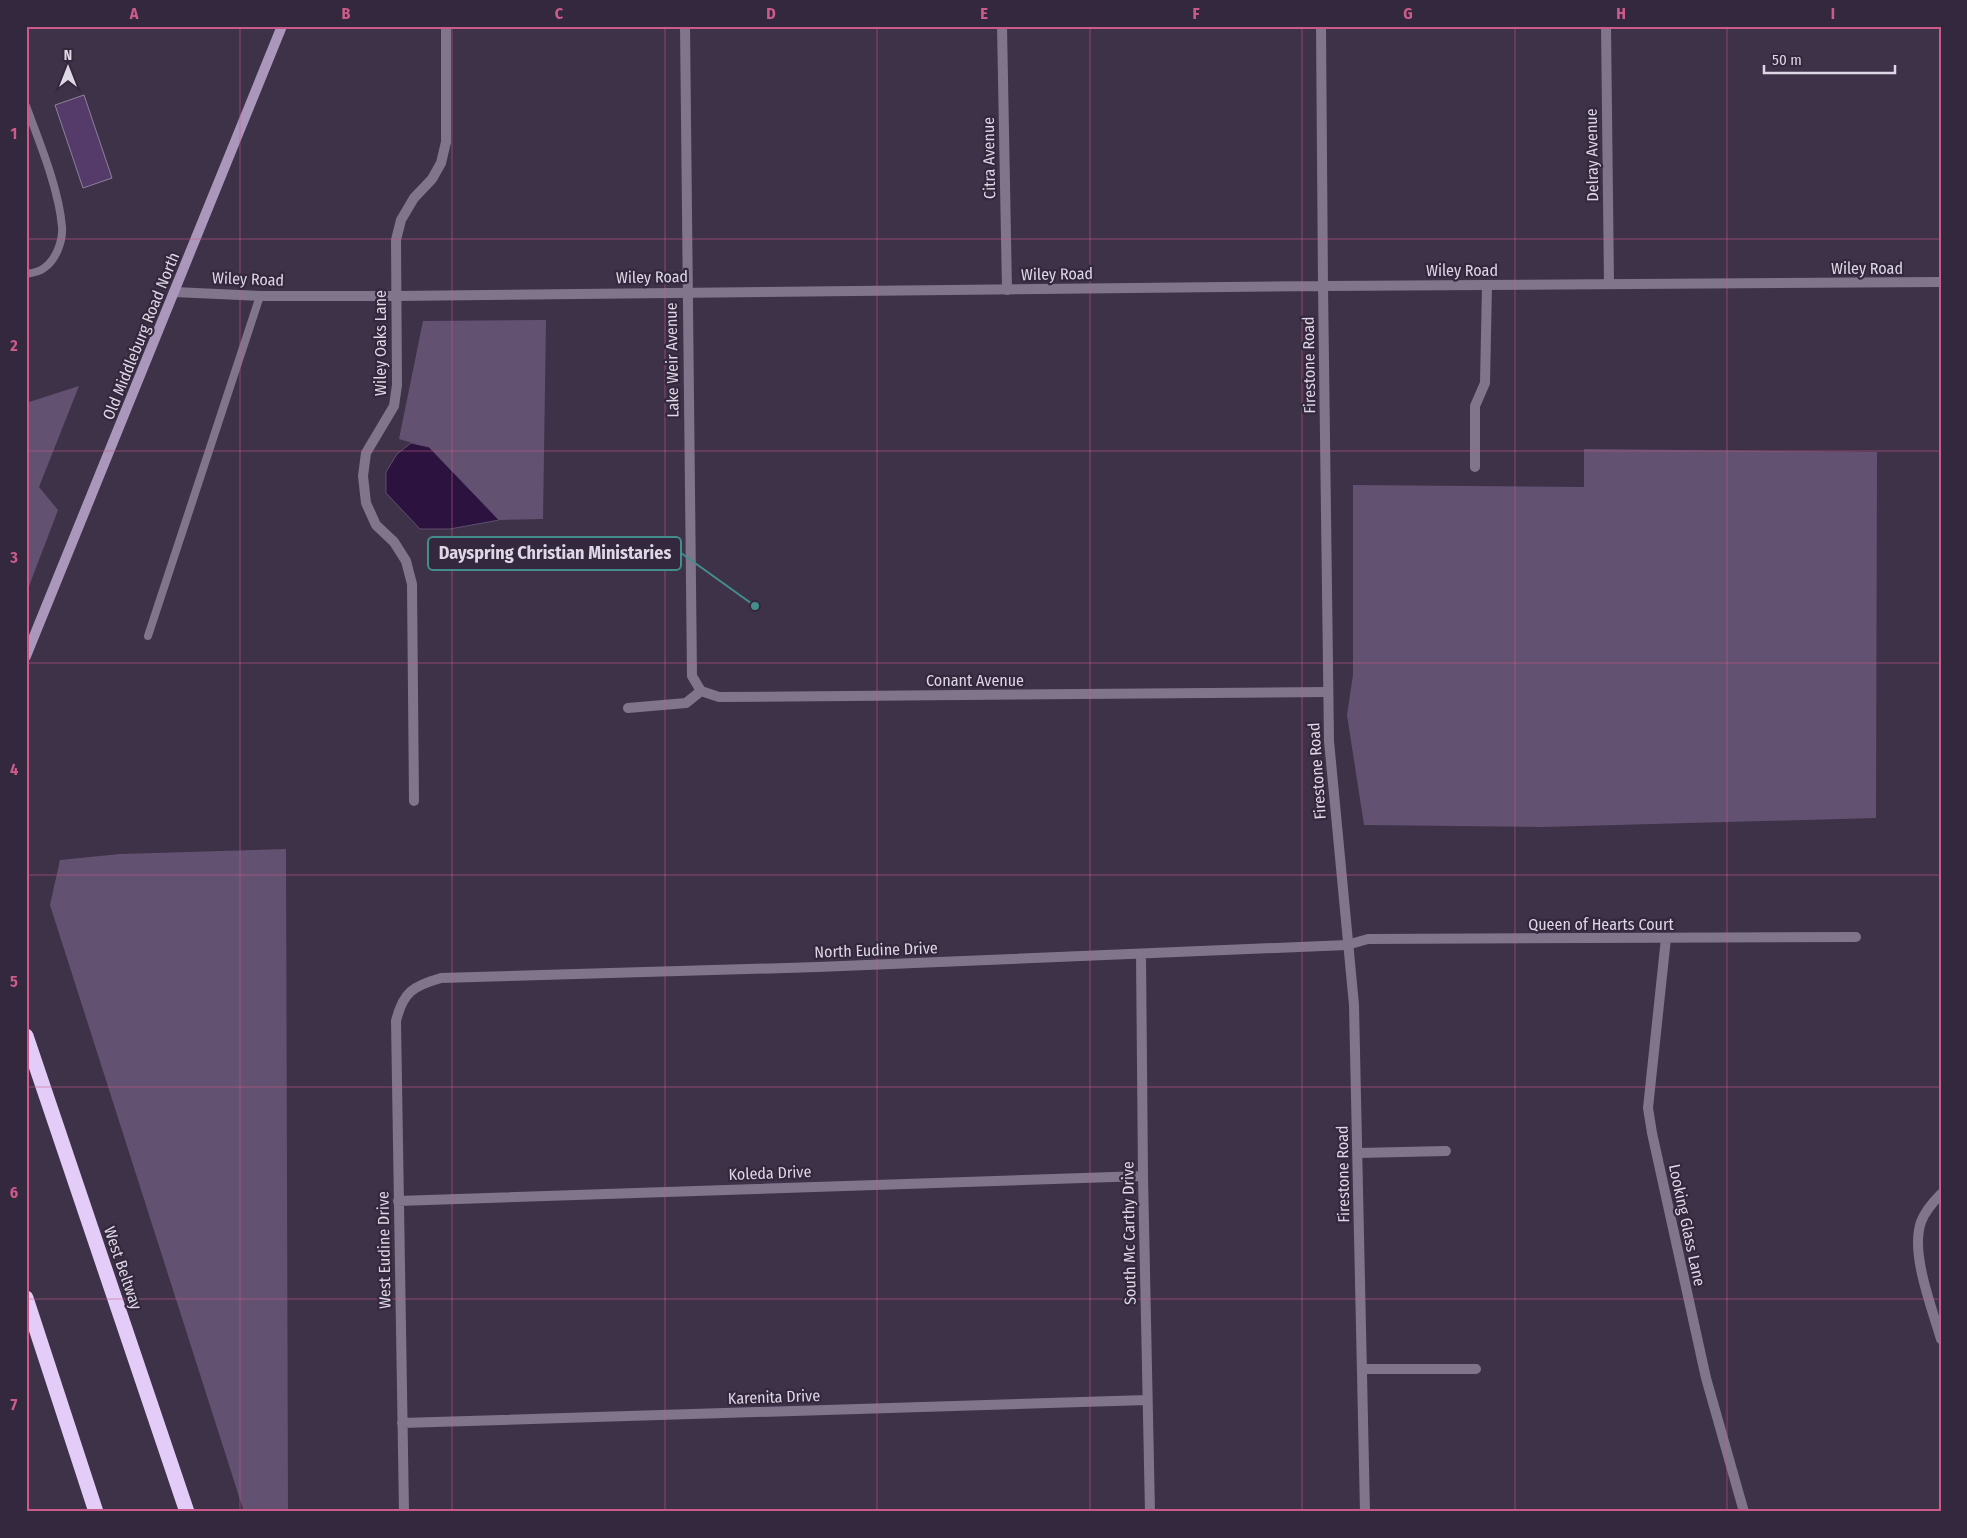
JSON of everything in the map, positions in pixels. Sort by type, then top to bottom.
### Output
[{"type":"highway","name":"West Beltway","points":[[26,1036],[186,1512]]},
{"type":"highway","points":[[26,1298],[96,1512]]},
{"type":"main road","name":"Old Middleburg Road North","points":[[26,656],[282,26]]},
{"type":"street","name":"Wiley Oaks Lane","points":[[414,801],[412,584],[406,561],[394,542],[376,525],[366,503],[363,476],[366,453],[394,406],[397,385],[396,240],[401,220],[414,198],[432,178],[441,163],[446,142],[446,26]]},
{"type":"street","name":"Lake Weir Avenue","points":[[685,26],[686,292],[692,676],[701,691]]},
{"type":"street","name":"Citra Avenue","points":[[1002,26],[1006,290]]},
{"type":"street","name":"Firestone Road","points":[[1321,26],[1329,741],[1354,1005],[1365,1512]]},
{"type":"street","name":"Delray Avenue","points":[[1606,26],[1608,284]]},
{"type":"street","name":"Wiley Road","points":[[174,292],[260,296],[396,296],[1323,286],[1941,282]]},
{"type":"street","points":[[1475,467],[1475,406],[1485,383],[1487,285]]},
{"type":"street","points":[[628,708],[686,703],[701,691]]},
{"type":"street","name":"Conant Avenue","points":[[701,691],[719,697],[1328,692]]},
{"type":"street","name":"Queen of Hearts Court","points":[[1348,945],[1368,939],[1856,937]]},
{"type":"street","name":"Looking Glass Lane","points":[[1666,938],[1649,1099],[1652,1134],[1706,1378],[1744,1512]]},
{"type":"street","name":"North Eudine Drive","points":[[409,992],[423,983],[441,978],[818,967],[1348,945]]},
{"type":"street","name":"South Mc Carthy Drive","points":[[1141,954],[1143,1176],[1150,1512]]},
{"type":"street","name":"West Eudine Drive","points":[[404,1512],[396,1021],[400,1004],[409,992]]},
{"type":"street","points":[[1358,1153],[1446,1151]]},
{"type":"street","name":"Koleda Drive","points":[[398,1201],[1143,1176]]},
{"type":"street","points":[[1941,1194],[1929,1206],[1921,1222],[1918,1242],[1919,1261],[1941,1339]]},
{"type":"street","points":[[1362,1369],[1476,1369]]},
{"type":"street","name":"Karenita Drive","points":[[402,1423],[1148,1400]]},
{"type":"lane","points":[[26,106],[30,130],[57,201],[62,229],[60,244],[52,261],[44,269],[26,274]]},
{"type":"lane","points":[[148,636],[260,296]]},
{"type":"shaded area","points":[[546,320],[543,519],[499,520],[429,448],[399,439],[423,321]]},
{"type":"shaded area","points":[[79,386],[39,487],[58,510],[26,594],[26,403]]},
{"type":"shaded area","points":[[411,443],[429,447],[499,520],[450,529],[420,529],[386,493],[386,472],[397,454]]},
{"type":"shaded area","points":[[1584,449],[1877,452],[1876,818],[1543,827],[1364,825],[1347,715],[1353,675],[1353,485],[1584,487]]},
{"type":"shaded area","points":[[286,849],[288,1512],[244,1512],[50,905],[60,860],[120,854]]},
{"type":"building","points":[[84,95],[112,178],[83,188],[55,105]]},
{"type":"place","name":"Dayspring Christian Ministaries","points":[[755,606]]}]
